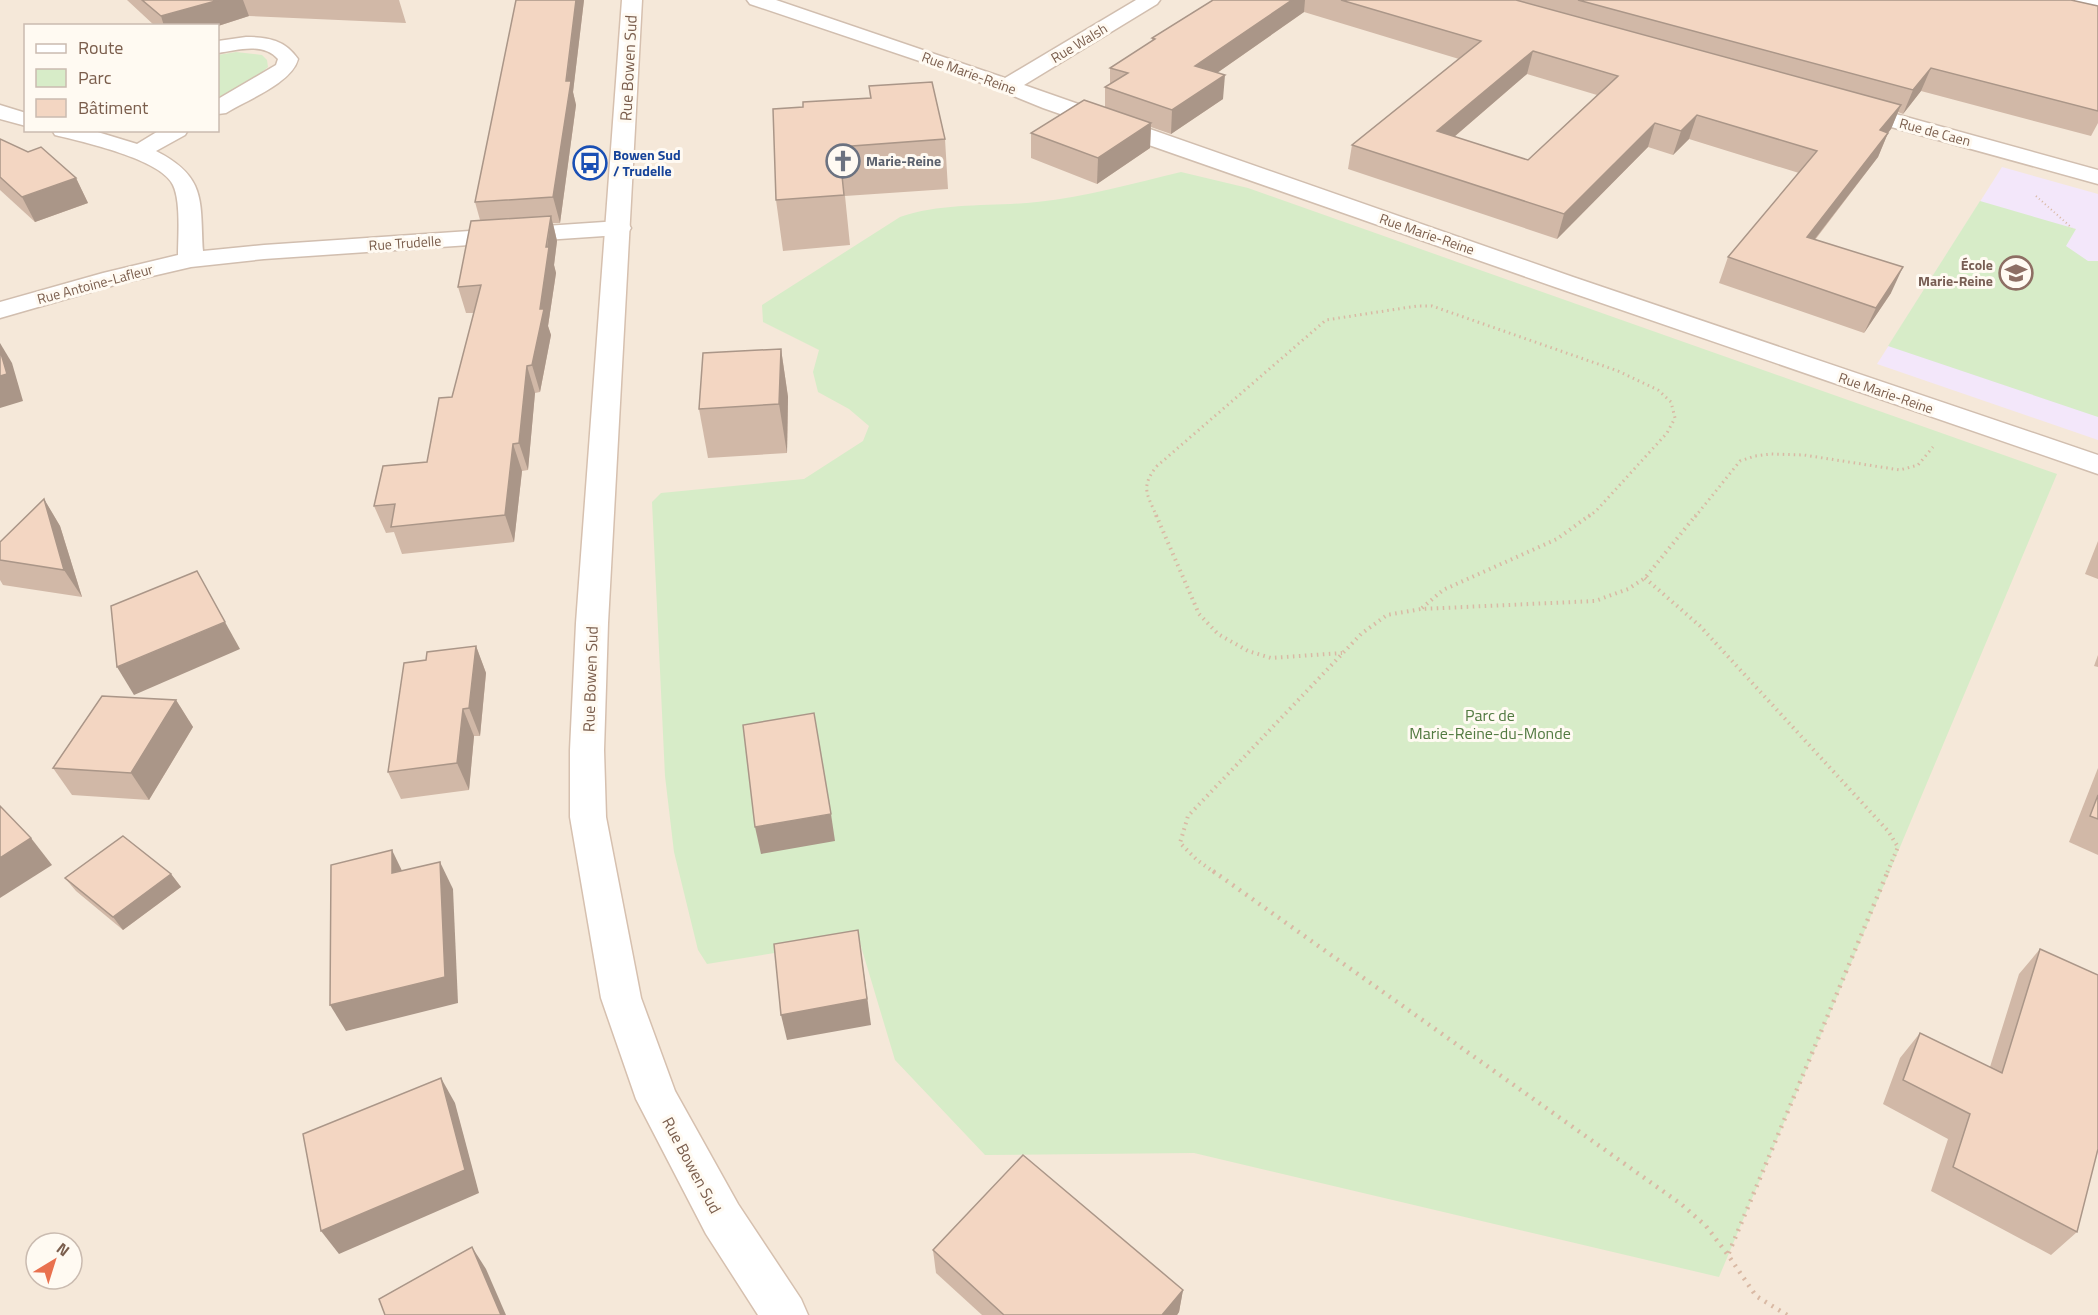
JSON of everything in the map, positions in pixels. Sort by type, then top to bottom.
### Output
[{"type":"street","name":"Rue Bowen Sud","points":[[632,0],[592,623],[587,750],[588,817],[621,998],[657,1099],[722,1219],[785,1315]]},
{"type":"street","name":"Rue Marie-Reine","points":[[757,0],[1553,279],[2098,465]]},
{"type":"street","name":"Rue Walsh","points":[[1007,86],[1150,0]]},
{"type":"street","points":[[2083,0],[2098,4]]},
{"type":"street","points":[[219,47],[242,44],[266,45],[285,53],[288,59],[280,73],[219,107]]},
{"type":"street","name":"Rue de Caen","points":[[1837,104],[2098,177]]},
{"type":"street","points":[[0,112],[24,119]]},
{"type":"street","points":[[69,132],[158,161],[173,172],[185,186],[191,260]]},
{"type":"street","points":[[137,153],[174,132]]},
{"type":"street","name":"Rue Trudelle","points":[[191,260],[264,252],[619,228]]},
{"type":"street","name":"Rue Antoine-Lafleur","points":[[0,310],[112,278],[191,260]]},
{"type":"path","points":[[1343,653],[1271,658],[1248,651],[1218,634],[1199,614],[1145,490],[1148,477],[1157,466],[1326,320],[1432,306],[1618,371],[1658,390],[1671,402],[1675,418],[1667,433],[1596,511],[1557,539],[1443,590],[1421,609]]},
{"type":"path","points":[[1787,1315],[1756,1296],[1706,1226],[1681,1204],[1197,861],[1180,843],[1188,816],[1361,634],[1387,615],[1421,609],[1595,601],[1628,589],[1644,578],[1740,461],[1755,455],[1778,453],[1889,469],[1910,469],[1925,461],[1952,416]]},
{"type":"path","points":[[1644,578],[1700,626],[1888,831],[1898,847],[1728,1255]]},
{"type":"shaded area","points":[[0,0],[2098,0],[2098,1315],[0,1315]]},
{"type":"shaded area","name":"École Marie-Reine","points":[[2002,167],[2098,194],[2098,440],[1877,364]]},
{"type":"green space","points":[[236,52],[262,55],[267,60],[268,67],[257,76],[219,97],[219,55]]},
{"type":"green space","name":"Parc de Marie-Reine-du-Monde","points":[[1181,172],[1248,188],[2057,474],[1719,1277],[1194,1153],[985,1155],[895,1060],[860,943],[843,942],[707,964],[698,950],[674,852],[665,776],[652,502],[661,493],[804,479],[863,441],[869,426],[849,409],[818,392],[813,372],[819,350],[763,322],[762,305],[900,217],[951,207],[1074,197]]},
{"type":"green space","name":"École Marie-Reine","points":[[1980,201],[2076,229],[2066,246],[2088,261],[2098,261],[2098,417],[1888,346]]},
{"type":"building","points":[[142,0],[219,0],[161,16]]},
{"type":"building","points":[[516,0],[576,0],[566,81],[571,81],[553,197],[475,202]]},
{"type":"building","points":[[1213,0],[1292,0],[1195,66],[1225,75],[1172,110],[1105,87],[1128,73],[1110,68],[1155,39],[1152,38]]},
{"type":"building","points":[[1341,0],[1516,0],[1901,105],[1880,130],[1888,133],[1807,237],[1903,267],[1876,308],[1728,257],[1817,151],[1697,115],[1681,131],[1655,123],[1564,214],[1352,145],[1481,41]],"holes":[[[1533,51],[1618,76],[1528,160],[1437,131]]]},
{"type":"building","points":[[1578,0],[2071,0],[2098,6],[2098,111],[1931,68],[1913,90]]},
{"type":"building","points":[[932,82],[945,139],[839,147],[844,195],[776,200],[773,109],[803,107],[803,102],[871,98],[869,86]]},
{"type":"building","points":[[1084,100],[1151,123],[1098,158],[1031,133]]},
{"type":"building","points":[[0,139],[28,152],[41,147],[76,178],[22,197],[0,177]]},
{"type":"building","points":[[551,216],[540,309],[544,309],[532,365],[527,366],[519,443],[513,444],[505,515],[391,527],[395,504],[374,506],[383,466],[427,462],[439,398],[452,397],[481,285],[458,287],[471,221]]},
{"type":"building","points":[[781,349],[779,404],[699,409],[703,353]]},
{"type":"building","points":[[0,350],[7,374],[0,376]]},
{"type":"building","points":[[44,499],[64,570],[0,560],[0,542]]},
{"type":"building","points":[[197,571],[225,622],[117,667],[111,606]]},
{"type":"building","points":[[476,646],[469,708],[463,709],[457,763],[388,772],[404,663],[426,660],[427,652]]},
{"type":"building","points":[[102,696],[176,700],[131,773],[53,768]]},
{"type":"building","points":[[814,713],[831,814],[755,827],[743,725]]},
{"type":"building","points":[[2098,795],[2098,819],[2090,816]]},
{"type":"building","points":[[0,806],[31,838],[0,858]]},
{"type":"building","points":[[123,836],[171,874],[113,917],[65,878]]},
{"type":"building","points":[[392,850],[392,873],[440,862],[445,977],[330,1005],[331,865]]},
{"type":"building","points":[[858,930],[867,999],[781,1015],[774,944]]},
{"type":"building","points":[[2040,949],[2098,975],[2098,1149],[2077,1232],[1953,1167],[1970,1114],[1903,1080],[1920,1033],[2002,1073]]},
{"type":"building","points":[[441,1078],[465,1170],[321,1231],[303,1134]]},
{"type":"building","points":[[1023,1155],[1183,1290],[1162,1315],[1004,1315],[933,1250]]},
{"type":"building","points":[[472,1247],[501,1315],[385,1315],[379,1299]]},
{"type":"place","name":"Marie-Reine","points":[[843,161]]},
{"type":"place","name":"Bowen Sud / Trudelle","points":[[590,163]]},
{"type":"place","name":"École Marie-Reine","points":[[2016,273]]}]
